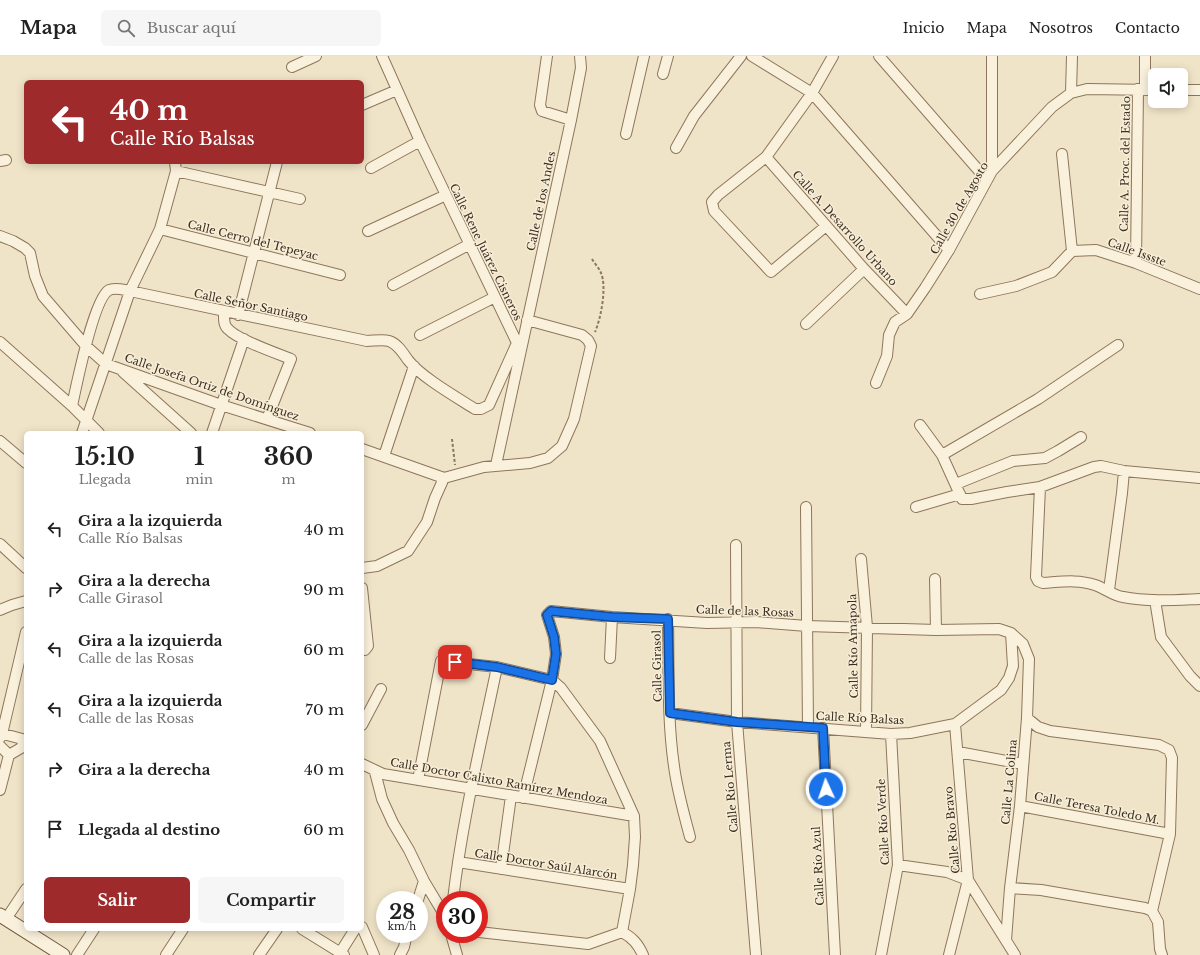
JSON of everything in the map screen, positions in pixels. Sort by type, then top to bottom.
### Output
[{"type":"street","points":[[292,67],[316,56]]},
{"type":"street","name":"Calle Rene Juárez Cisneros","points":[[382,56],[420,141],[519,347]]},
{"type":"street","points":[[547,56],[540,105],[542,111],[572,120]]},
{"type":"street","name":"Calle de los Andes","points":[[519,347],[528,320],[572,120],[581,68],[580,56]]},
{"type":"street","points":[[626,134],[644,56]]},
{"type":"street","points":[[663,74],[668,56]]},
{"type":"street","points":[[676,148],[694,116],[741,56]]},
{"type":"street","points":[[752,56],[812,92],[949,250]]},
{"type":"street","points":[[826,226],[771,272],[714,211],[712,202],[718,195],[766,156],[812,92],[833,56]]},
{"type":"street","points":[[880,56],[990,175]]},
{"type":"street","points":[[983,56],[992,61],[990,175]]},
{"type":"street","points":[[1071,93],[1072,56]]},
{"type":"street","name":"Calle A. Proc. del Estado","points":[[1136,263],[1146,89],[1145,56]]},
{"type":"street","name":"Calle 30 de Agosto","points":[[876,383],[887,356],[889,335],[895,322],[906,314],[949,250],[990,175],[1052,107],[1071,93],[1087,89],[1146,89]]},
{"type":"street","points":[[364,104],[397,90]]},
{"type":"street","points":[[1188,90],[1200,90]]},
{"type":"street","points":[[371,168],[420,141]]},
{"type":"street","points":[[980,294],[1016,286],[1052,272],[1072,251],[1062,154]]},
{"type":"street","name":"Calle A. Desarrollo Urbano","points":[[766,156],[864,269],[906,314]]},
{"type":"street","points":[[238,315],[277,164]]},
{"type":"street","points":[[83,431],[130,291],[160,229],[176,166],[300,199]]},
{"type":"street","points":[[368,231],[446,195]]},
{"type":"street","name":"Calle Cerro del Tepeyac","points":[[160,229],[340,275]]},
{"type":"street","points":[[0,236],[26,248],[30,253],[35,276],[44,296],[86,346],[106,364]]},
{"type":"street","points":[[392,286],[470,244]]},
{"type":"street","name":"Calle Issste","points":[[1072,251],[1096,250],[1136,263],[1200,289]]},
{"type":"street","points":[[806,324],[864,269]]},
{"type":"street","name":"Calle Señor Santiago","points":[[86,346],[98,309],[108,291],[114,289],[130,291],[367,341],[388,341],[398,347],[404,353],[408,361],[424,375],[475,409],[481,409],[489,404],[519,347]]},
{"type":"street","points":[[420,335],[495,297]]},
{"type":"street","points":[[224,311],[224,323],[228,329],[244,339],[291,359],[267,419]]},
{"type":"street","points":[[364,451],[384,456],[444,478],[496,465],[530,463],[548,458],[562,446],[574,419],[591,346],[588,340],[582,335],[528,320]]},
{"type":"street","points":[[213,431],[244,339]]},
{"type":"street","points":[[0,342],[72,406],[97,431]]},
{"type":"street","points":[[942,455],[1038,399],[1118,345]]},
{"type":"street","points":[[72,406],[86,346]]},
{"type":"street","points":[[496,465],[519,347]]},
{"type":"street","name":"Calle Josefa Ortiz de Domínguez","points":[[106,364],[222,405],[304,431]]},
{"type":"street","points":[[384,456],[414,366]]},
{"type":"street","points":[[119,368],[190,431]]},
{"type":"street","points":[[920,425],[942,455],[961,496]]},
{"type":"street","points":[[956,484],[1013,461],[1045,458],[1081,437]]},
{"type":"street","points":[[0,440],[24,461]]},
{"type":"street","points":[[916,507],[961,496],[971,499],[1040,487],[1094,467],[1101,466],[1124,471],[1200,478]]},
{"type":"street","points":[[1108,590],[1124,471]]},
{"type":"street","points":[[364,568],[377,566],[408,551],[427,522],[444,478]]},
{"type":"street","points":[[1040,487],[1036,577],[1038,581],[1043,583],[1078,581],[1087,582],[1108,590],[1123,598],[1155,600],[1200,599]]},
{"type":"street","points":[[806,507],[808,727]]},
{"type":"street","points":[[0,544],[24,566]]},
{"type":"street","name":"Calle Río Lerma","points":[[736,545],[737,722],[756,955]]},
{"type":"street","name":"Calle Río Amapola","points":[[861,559],[866,627],[866,732]]},
{"type":"street","points":[[935,579],[936,630]]},
{"type":"street","points":[[1155,600],[1161,637],[1195,676],[1200,686]]},
{"type":"street","points":[[0,610],[24,602]]},
{"type":"street","points":[[364,607],[368,646],[364,650]]},
{"type":"street","name":"Calle de las Rosas","points":[[552,680],[556,654],[554,637],[547,615],[551,611],[612,617],[707,622],[756,622],[807,626],[936,630],[999,629],[1011,633]]},
{"type":"street","points":[[610,658],[612,617]]},
{"type":"street","name":"Calle Girasol","points":[[668,619],[670,713],[674,765],[681,803],[690,837]]},
{"type":"street","name":"Calle Río Balsas","points":[[670,713],[737,722],[891,734],[910,733],[955,724],[1001,690],[1009,678],[1013,666],[1011,633]]},
{"type":"street","name":"Calle La Colina","points":[[1006,940],[1010,888],[1020,806],[1027,718],[1029,659],[1023,644],[1011,633]]},
{"type":"street","points":[[24,640],[1,735],[24,740]]},
{"type":"street","points":[[418,780],[441,661],[497,667],[552,680],[561,688],[600,741],[634,816],[635,837],[630,889],[622,932]]},
{"type":"street","points":[[454,891],[471,790],[497,667]]},
{"type":"street","points":[[523,798],[552,680]]},
{"type":"street","points":[[364,721],[381,689]]},
{"type":"street","points":[[1027,718],[1038,727],[1050,731],[1159,745],[1169,750],[1172,758],[1170,834],[1152,911]]},
{"type":"street","name":"Calle Río Bravo","points":[[949,955],[968,880],[955,724]]},
{"type":"street","name":"Calle Río Azul","points":[[823,728],[835,955]]},
{"type":"street","name":"Calle Río Verde","points":[[881,955],[898,865],[891,734]]},
{"type":"street","points":[[0,790],[9,755],[21,748],[24,742]]},
{"type":"street","points":[[0,746],[9,755]]},
{"type":"street","points":[[958,752],[1023,764]]},
{"type":"street","name":"Calle Doctor Calixto Ramírez Mendoza","points":[[364,765],[375,772],[383,774],[471,790],[634,816]]},
{"type":"street","points":[[375,772],[382,799],[424,881],[436,901]]},
{"type":"street","points":[[501,869],[511,796]]},
{"type":"street","name":"Calle Teresa Toledo M.","points":[[1020,806],[1170,834]]},
{"type":"street","name":"Calle Doctor Saúl Alarcón","points":[[458,862],[630,889]]},
{"type":"street","points":[[898,865],[947,872],[968,880],[1015,955]]},
{"type":"street","points":[[421,891],[424,881]]},
{"type":"street","points":[[1010,888],[1041,890],[1145,908],[1152,911],[1158,922],[1160,949],[1162,955]]},
{"type":"street","points":[[24,891],[3,917],[24,930]]},
{"type":"street","points":[[25,931],[63,955]]},
{"type":"street","points":[[77,955],[93,931]]},
{"type":"street","points":[[166,955],[182,931]]},
{"type":"street","points":[[260,955],[276,931]]},
{"type":"street","points":[[305,931],[342,954],[354,931]]},
{"type":"street","points":[[364,931],[374,955]]},
{"type":"street","points":[[488,933],[588,944],[622,932]]},
{"type":"street","points":[[622,932],[632,938],[639,946],[643,955]]},
{"type":"street","points":[[400,955],[405,943]]},
{"type":"street","points":[[454,943],[457,955]]},
{"type":"path","points":[[588,340],[594,334],[599,322],[602,301],[603,280],[601,272],[592,259]]},
{"type":"path","points":[[452,439],[457,475]]},
{"type":"route","points":[[455,662],[497,667],[552,680],[556,654],[554,637],[547,615],[551,611],[612,617],[668,619],[670,713],[737,722],[823,728],[826,789]]}]
